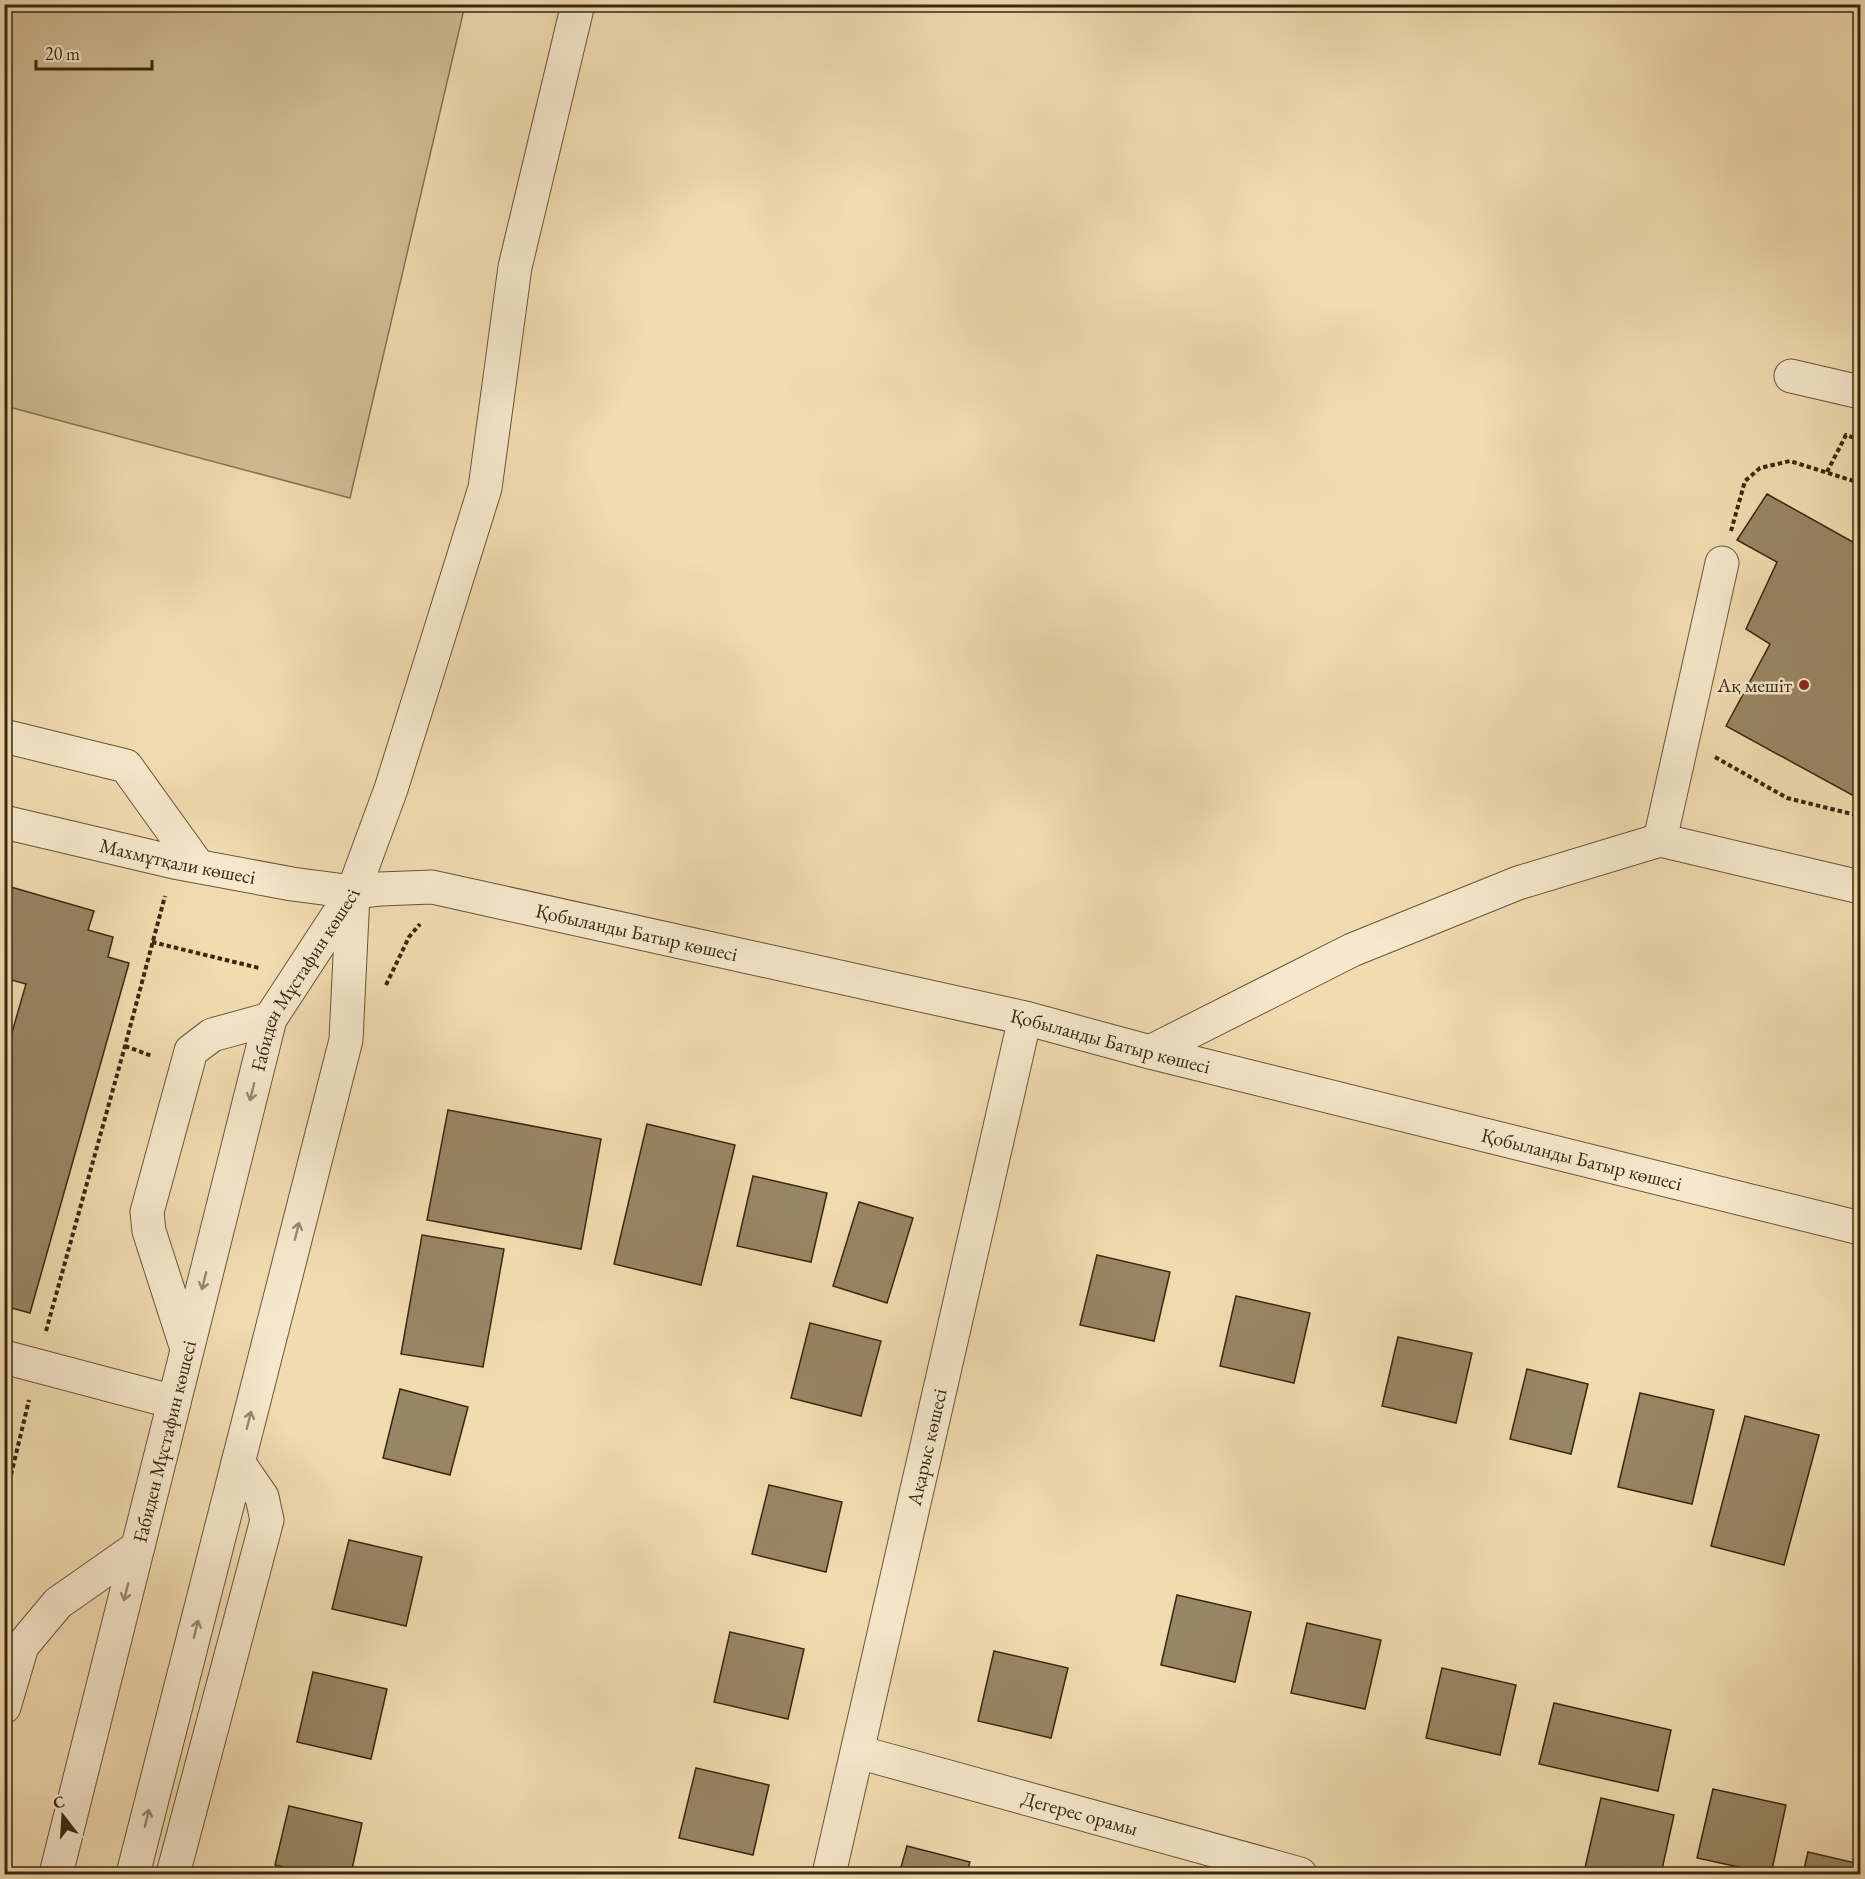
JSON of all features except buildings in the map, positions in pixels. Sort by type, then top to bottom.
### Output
[{"type":"street","points":[[353,892],[391,789],[486,488],[515,267],[578,4]]},
{"type":"street","points":[[1791,376],[1860,392]]},
{"type":"street","points":[[1660,840],[1722,564]]},
{"type":"street","points":[[4,736],[126,766],[186,864]]},
{"type":"street","name":"Махмұтқали көшесі","points":[[4,822],[186,864],[292,884],[353,892]]},
{"type":"street","points":[[1150,1052],[1352,950],[1518,883],[1660,840],[1860,887]]},
{"type":"street","name":"Қобыланды Батыр көшесі","points":[[353,892],[432,887],[1025,1018],[1150,1052],[1860,1228]]},
{"type":"street","name":"Ғабиден Мұстафин көшесі","points":[[56,1875],[270,1019],[353,892]]},
{"type":"street","name":"Ғабиден Мұстафин көшесі","points":[[133,1875],[346,1040],[353,892]]},
{"type":"street","name":"Ақарыс көшесі","points":[[829,1875],[1025,1018]]},
{"type":"street","points":[[187,1349],[149,1231],[147,1212],[191,1051],[212,1035],[270,1019]]},
{"type":"street","points":[[4,1358],[174,1402]]},
{"type":"street","points":[[173,1875],[267,1520],[262,1497],[238,1461]]},
{"type":"street","points":[[4,1707],[22,1646],[58,1603],[138,1546]]},
{"type":"street","name":"Дегерес орамы","points":[[858,1752],[1300,1875]]},
{"type":"street","points":[[161,1763],[199,1776]]},
{"type":"path","points":[[1827,472],[1846,435],[1860,440]]},
{"type":"path","points":[[1722,564],[1746,481],[1760,468],[1790,461],[1860,483]]},
{"type":"path","points":[[1683,739],[1787,798],[1860,816]]},
{"type":"path","points":[[4,1504],[37,1366],[152,942],[186,864]]},
{"type":"path","points":[[152,942],[297,978]]},
{"type":"shaded area","points":[[4,5],[465,5],[350,498],[5,406]]},
{"type":"place","name":"Ақ мешіт","points":[[1804,685]]}]
